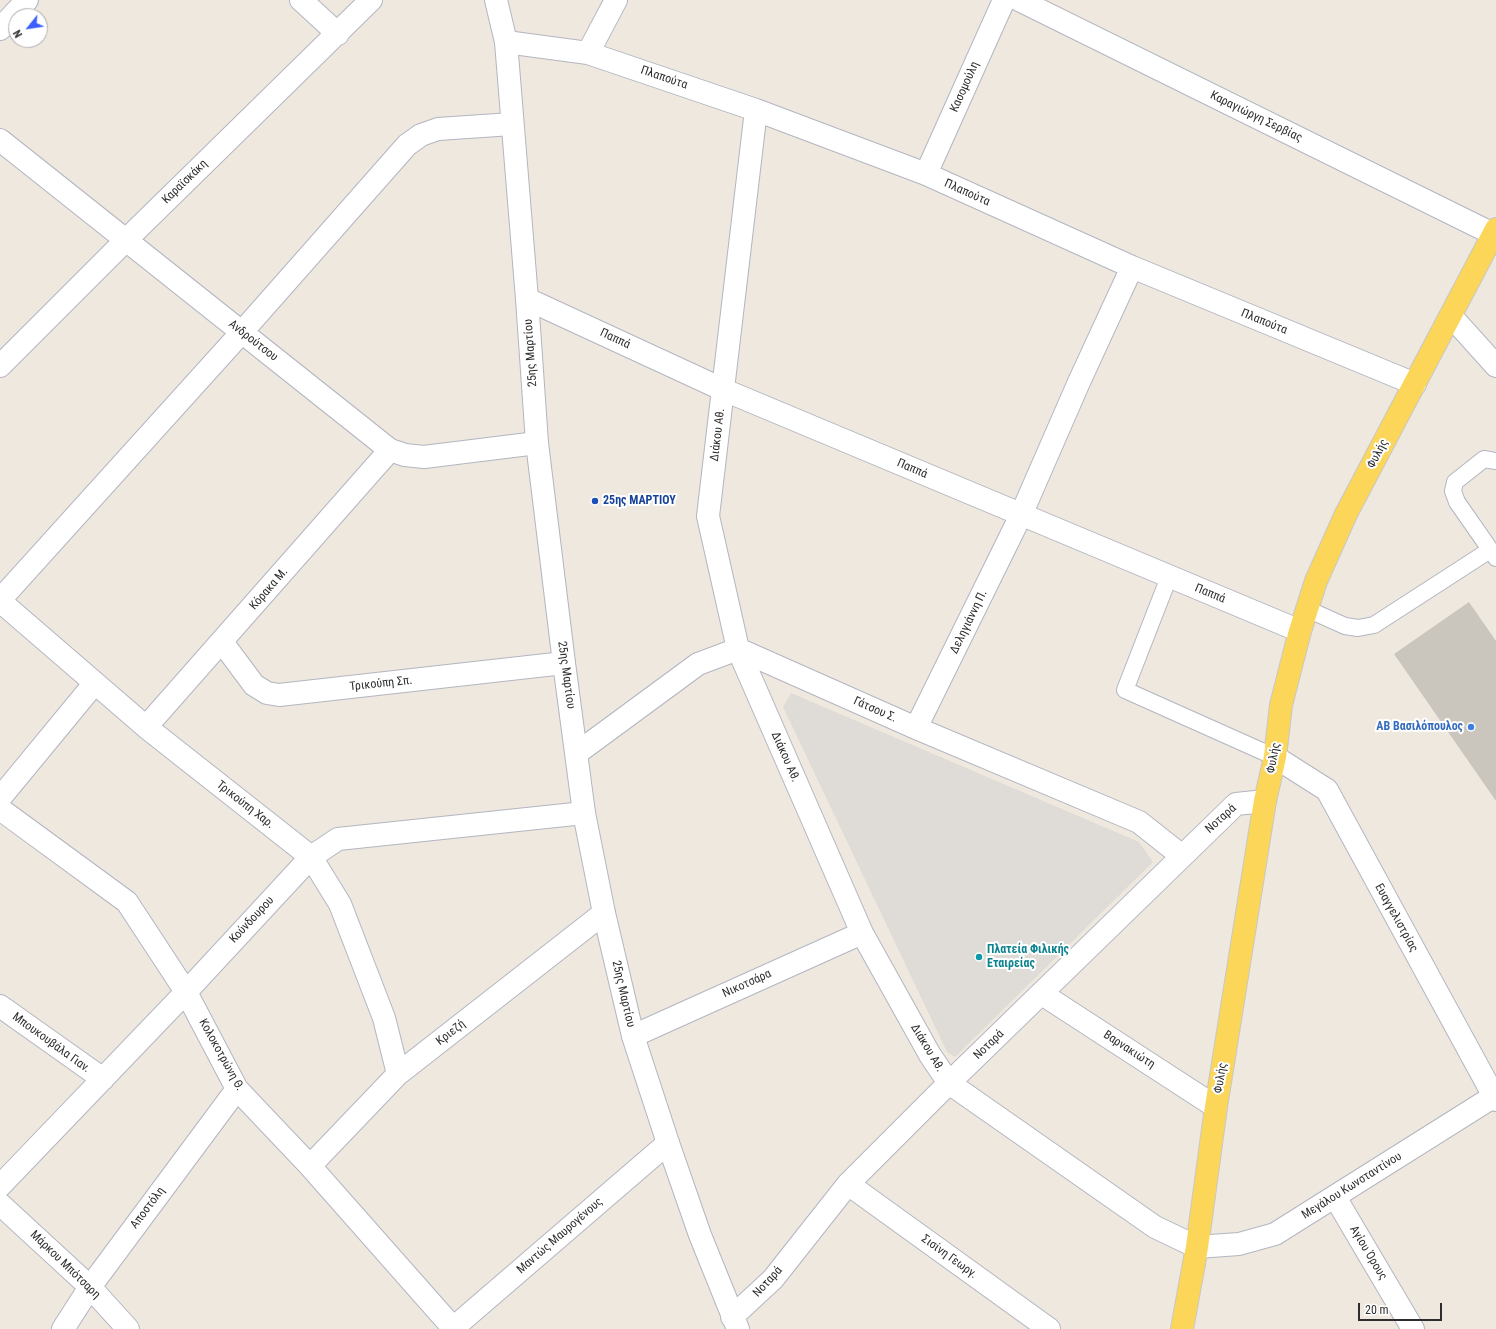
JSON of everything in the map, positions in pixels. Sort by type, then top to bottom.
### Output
[{"type":"main road","name":"Φυλής","points":[[1182,1329],[1197,1247],[1216,1107],[1265,802],[1275,757],[1281,705],[1300,631],[1316,581],[1346,514],[1495,232]]},
{"type":"street","points":[[0,29],[27,0]]},
{"type":"street","points":[[301,0],[338,34]]},
{"type":"street","name":"Καραϊσκάκη","points":[[0,366],[371,0]]},
{"type":"street","name":"25ης Μαρτίου","points":[[496,0],[506,42],[537,442],[584,813],[604,913],[633,1036],[700,1235],[735,1323]]},
{"type":"street","points":[[588,53],[616,0]]},
{"type":"street","name":"Κασομούλη","points":[[926,174],[1004,0]]},
{"type":"street","name":"Καραγιώργη Σερβίας","points":[[1019,0],[1495,232]]},
{"type":"street","name":"Πλαπούτα","points":[[506,42],[588,53],[756,110],[926,174],[1132,267],[1415,384]]},
{"type":"street","name":"Διάκου Αθ.","points":[[756,110],[708,516],[738,649],[862,933],[930,1055],[949,1083],[1155,1227],[1197,1247]]},
{"type":"street","points":[[0,600],[242,332],[407,145],[421,135],[438,129],[512,124]]},
{"type":"street","name":"Ανδρούτσου","points":[[0,140],[125,241],[390,450],[405,455],[424,457],[537,442]]},
{"type":"street","name":"Δεληγιάννη Π.","points":[[916,728],[1021,515],[1079,382],[1132,267]]},
{"type":"street","name":"Παππά","points":[[527,299],[724,390],[1300,631]]},
{"type":"street","points":[[1451,316],[1496,366]]},
{"type":"street","name":"Κόρακα Μ.","points":[[146,727],[390,450]]},
{"type":"street","name":"Τρικούπη Χαρ.","points":[[0,600],[94,684],[146,727],[311,857],[340,904],[384,1018],[398,1074]]},
{"type":"street","name":"Τρικούπη Σπ.","points":[[222,642],[254,685],[267,693],[279,695],[564,663]]},
{"type":"street","points":[[577,753],[698,664],[738,649]]},
{"type":"street","name":"Γάτσου Σ.","points":[[738,649],[916,728],[1139,822],[1182,856]]},
{"type":"street","points":[[0,798],[94,684]]},
{"type":"street","name":"Ευαγγελιστρίας","points":[[1275,757],[1326,790],[1495,1097]]},
{"type":"street","name":"Νοταρά","points":[[735,1323],[773,1279],[848,1184],[949,1083],[1236,804],[1265,802]]},
{"type":"street","name":"Κολοκοτρώνη Θ.","points":[[0,809],[127,902],[186,992],[236,1089],[310,1166],[453,1329]]},
{"type":"street","name":"Κούνδουρου","points":[[0,1186],[186,992],[311,857],[338,839],[584,813]]},
{"type":"street","name":"Κριεζή","points":[[310,1166],[398,1074],[604,913]]},
{"type":"street","name":"Νικοτσάρα","points":[[633,1036],[862,933]]},
{"type":"street","name":"Βαρνακιώτη","points":[[1042,994],[1216,1107]]},
{"type":"street","name":"Μπουκουβάλα Γιαν.","points":[[0,1006],[103,1079]]},
{"type":"street","name":"Αποστόλη","points":[[63,1329],[90,1287],[236,1089]]},
{"type":"street","name":"Μεγάλου Κωνσταντίνου","points":[[1197,1247],[1239,1244],[1275,1234],[1495,1097]]},
{"type":"street","name":"Μαντώς Μαυρογένους","points":[[453,1329],[668,1143]]},
{"type":"street","name":"Σισίνη Γεωργ.","points":[[848,1184],[1049,1329]]},
{"type":"street","name":"Αγίου Όρους","points":[[1335,1197],[1413,1329]]},
{"type":"street","name":"Μάρκου Μπότσαρη","points":[[0,1204],[90,1287],[128,1329]]},
{"type":"lane","points":[[1307,609],[1345,626],[1358,628],[1374,625],[1493,554],[1457,502],[1453,491],[1454,482],[1484,459],[1496,461]]},
{"type":"lane","points":[[1169,577],[1125,690],[1275,757]]},
{"type":"shaded area","name":"Πλατεία Φιλικής Εταιρείας","points":[[791,693],[1139,842],[1153,862],[955,1057],[947,1052],[783,707]]},
{"type":"building","name":"ΑΒ Βασιλόπουλος","points":[[1469,602],[1496,641],[1496,801],[1394,654]]},
{"type":"place","name":"25ης ΜΑΡΤΙΟΥ","points":[[595,501]]},
{"type":"place","name":"ΑΒ Βασιλόπουλος","points":[[1471,727]]},
{"type":"place","name":"Πλατεία Φιλικής Εταιρείας","points":[[979,957]]}]
